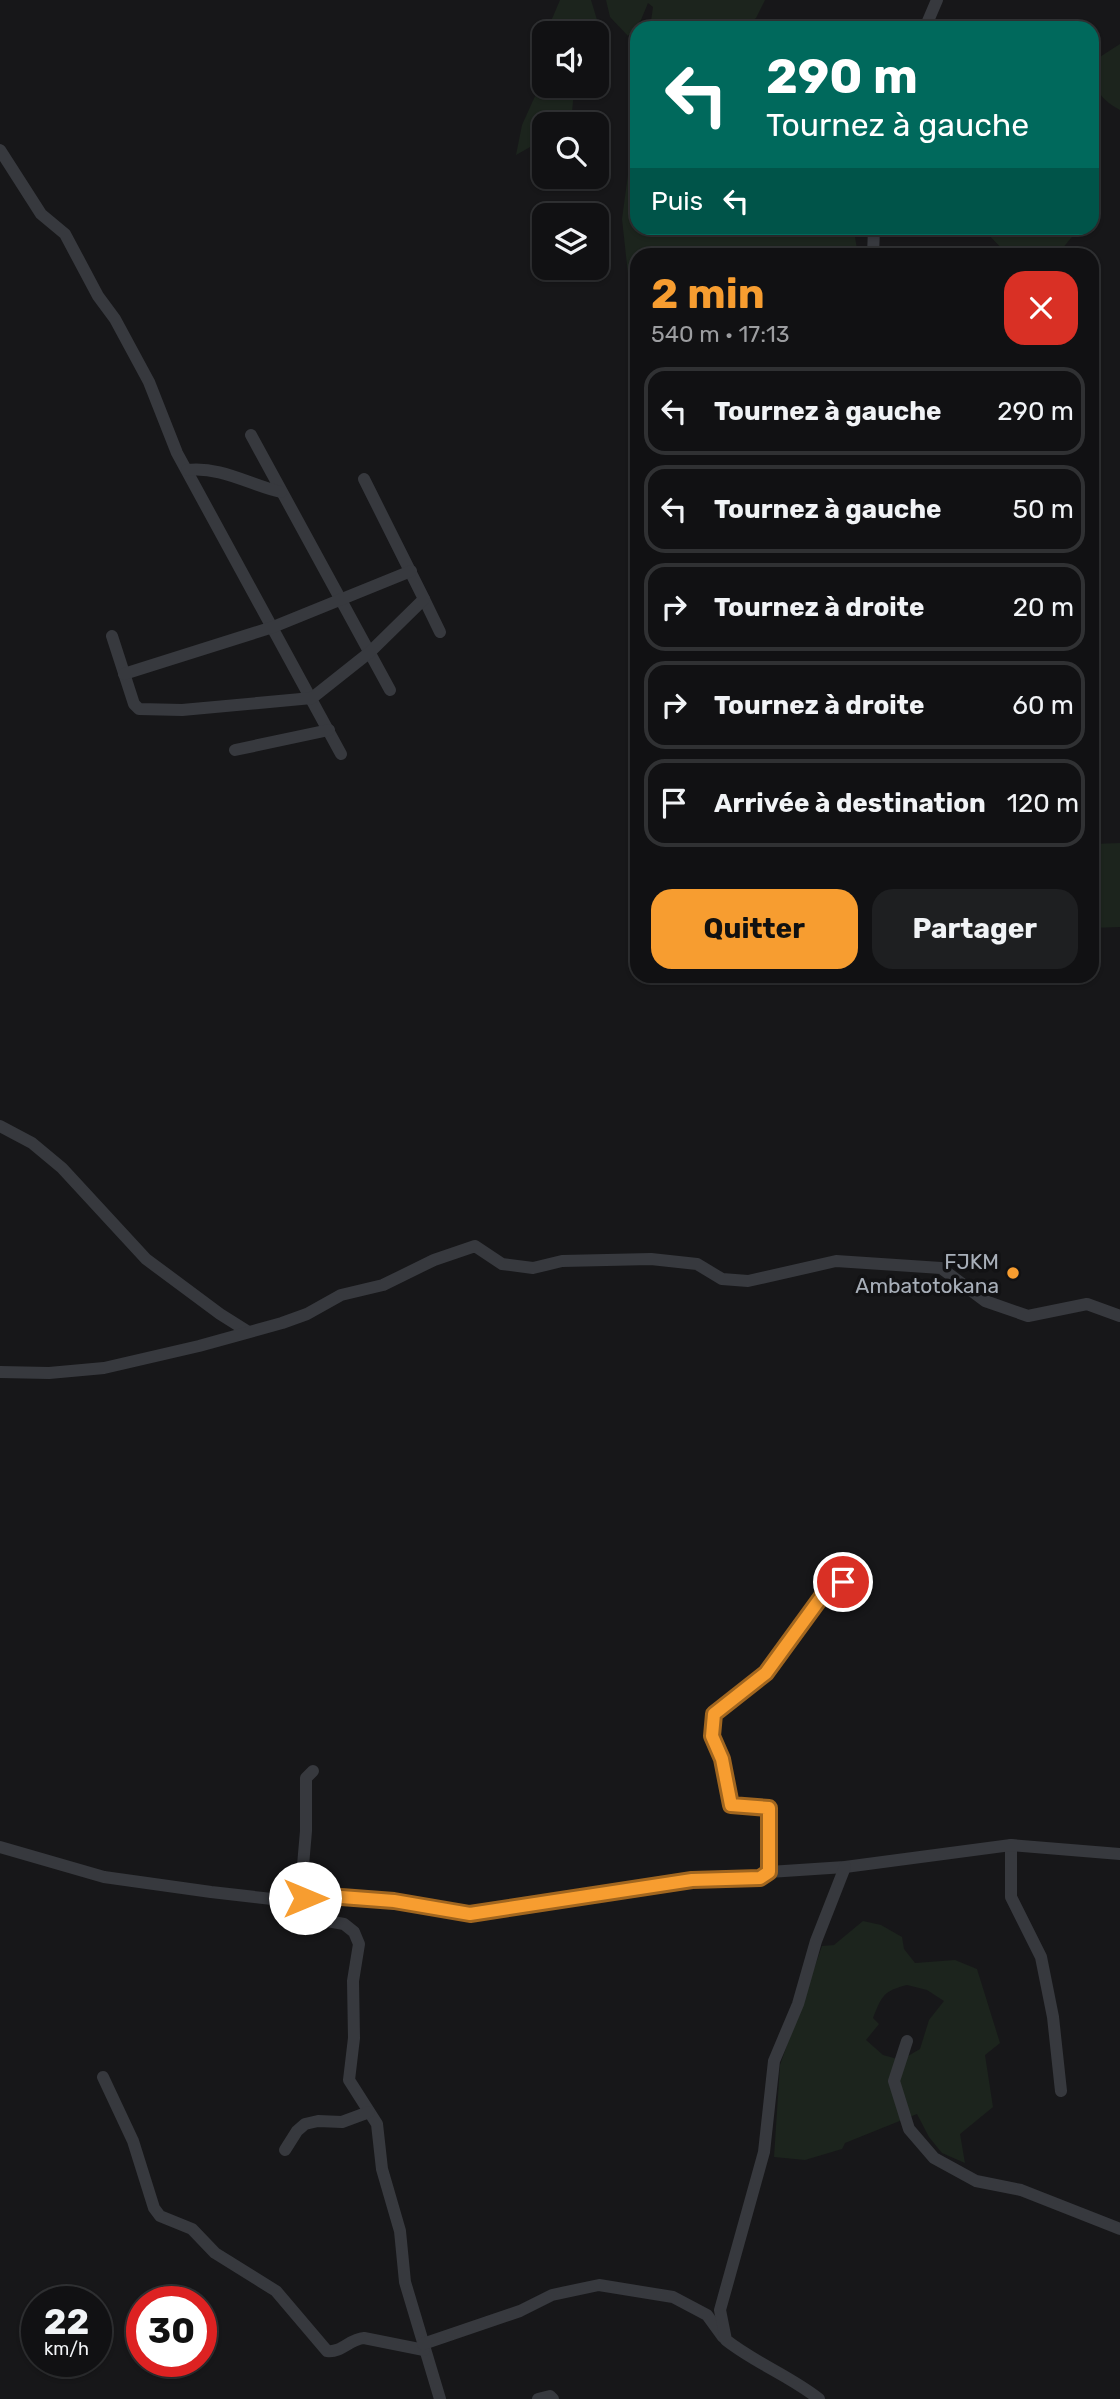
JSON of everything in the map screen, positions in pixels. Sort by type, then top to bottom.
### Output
[{"type":"street","points":[[928,21],[937,0]]},
{"type":"street","points":[[0,150],[41,214],[65,234],[98,296],[115,319],[149,382],[177,453],[341,754]]},
{"type":"street","points":[[251,435],[390,690]]},
{"type":"street","points":[[187,470],[201,468],[281,492]]},
{"type":"street","points":[[364,479],[440,632]]},
{"type":"street","points":[[124,674],[273,627],[411,571]]},
{"type":"street","points":[[111,636],[134,704],[139,709],[182,710],[312,698],[370,652],[424,599]]},
{"type":"street","points":[[235,750],[328,730]]},
{"type":"street","points":[[0,1126],[32,1143],[62,1168],[146,1259],[247,1331]]},
{"type":"street","points":[[0,1372],[49,1373],[104,1368],[199,1346],[294,1319],[341,1296],[383,1285],[434,1260],[475,1246],[502,1264],[533,1268],[562,1261],[651,1259],[696,1264],[722,1279],[748,1281],[835,1261],[941,1268],[985,1301],[1028,1316],[1087,1304],[1120,1316]]},
{"type":"street","points":[[769,1872],[769,1808],[731,1805],[722,1759],[712,1736],[711,1723],[714,1714],[766,1673],[825,1592],[843,1582]]},
{"type":"street","points":[[305,1898],[302,1877],[306,1832],[306,1778],[313,1772]]},
{"type":"street","points":[[1011,1845],[1012,1897],[1041,1957],[1061,2091]]},
{"type":"street","points":[[0,1847],[104,1877],[272,1899],[328,1896],[394,1901],[470,1914],[692,1880],[760,1878],[769,1872],[845,1867],[1011,1845],[1120,1854]]},
{"type":"street","points":[[726,2340],[720,2310],[764,2152],[774,2061],[798,2004],[816,1941],[845,1867]]},
{"type":"street","points":[[272,1899],[316,1919],[344,1924],[354,1932],[359,1944],[353,1981],[354,2038],[349,2080],[377,2124],[382,2169],[400,2231],[405,2282],[440,2399]]},
{"type":"street","points":[[907,2041],[894,2081],[909,2129],[934,2158],[976,2181],[1021,2190],[1120,2229]]},
{"type":"street","points":[[103,2077],[133,2141],[154,2208],[160,2216],[192,2229],[215,2253],[276,2291],[327,2351],[335,2352],[356,2338],[364,2337],[423,2347],[520,2311],[552,2295],[598,2285],[673,2297],[707,2315],[726,2340],[748,2358],[802,2385],[819,2399]]},
{"type":"street","points":[[285,2150],[305,2124],[342,2122],[369,2112]]},
{"type":"street","points":[[538,2399],[550,2396],[553,2399]]},
{"type":"shaded area","points":[[560,0],[591,0],[597,21],[551,21]]},
{"type":"shaded area","points":[[606,0],[765,0],[752,21],[651,21],[653,7],[648,3],[640,21],[630,21],[628,36],[610,17]]},
{"type":"shaded area","points":[[1120,44],[1120,110],[1099,93],[1099,58]]},
{"type":"shaded area","points":[[534,98],[573,98],[572,112],[532,112],[532,146],[516,155],[522,125]]},
{"type":"shaded area","points":[[630,159],[630,235],[855,235],[857,248],[630,248],[630,293],[622,219]]},
{"type":"shaded area","points":[[989,235],[1074,235],[1063,248],[1001,248]]},
{"type":"shaded area","points":[[1120,843],[1120,927],[1099,928],[1099,844]]},
{"type":"shaded area","points":[[863,1921],[881,1925],[902,1937],[904,1949],[915,1963],[955,1960],[977,1969],[1000,2043],[985,2055],[993,2107],[960,2134],[965,2163],[942,2153],[929,2137],[917,2114],[845,2143],[842,2149],[805,2160],[774,2157],[780,2065],[822,1946],[834,1945]],"holes":[[[907,1985],[927,1990],[944,2001],[929,2020],[920,2049],[901,2060],[883,2055],[866,2040],[879,2024],[873,2018],[881,1999],[888,1992]]]},
{"type":"place","name":"FJKM Ambatotokana","points":[[1013,1273]]},
{"type":"route","points":[[305,1898],[328,1896],[394,1901],[470,1914],[692,1880],[760,1878],[769,1872],[769,1808],[731,1805],[722,1759],[712,1736],[711,1723],[714,1714],[766,1673],[825,1592],[843,1582]]}]
